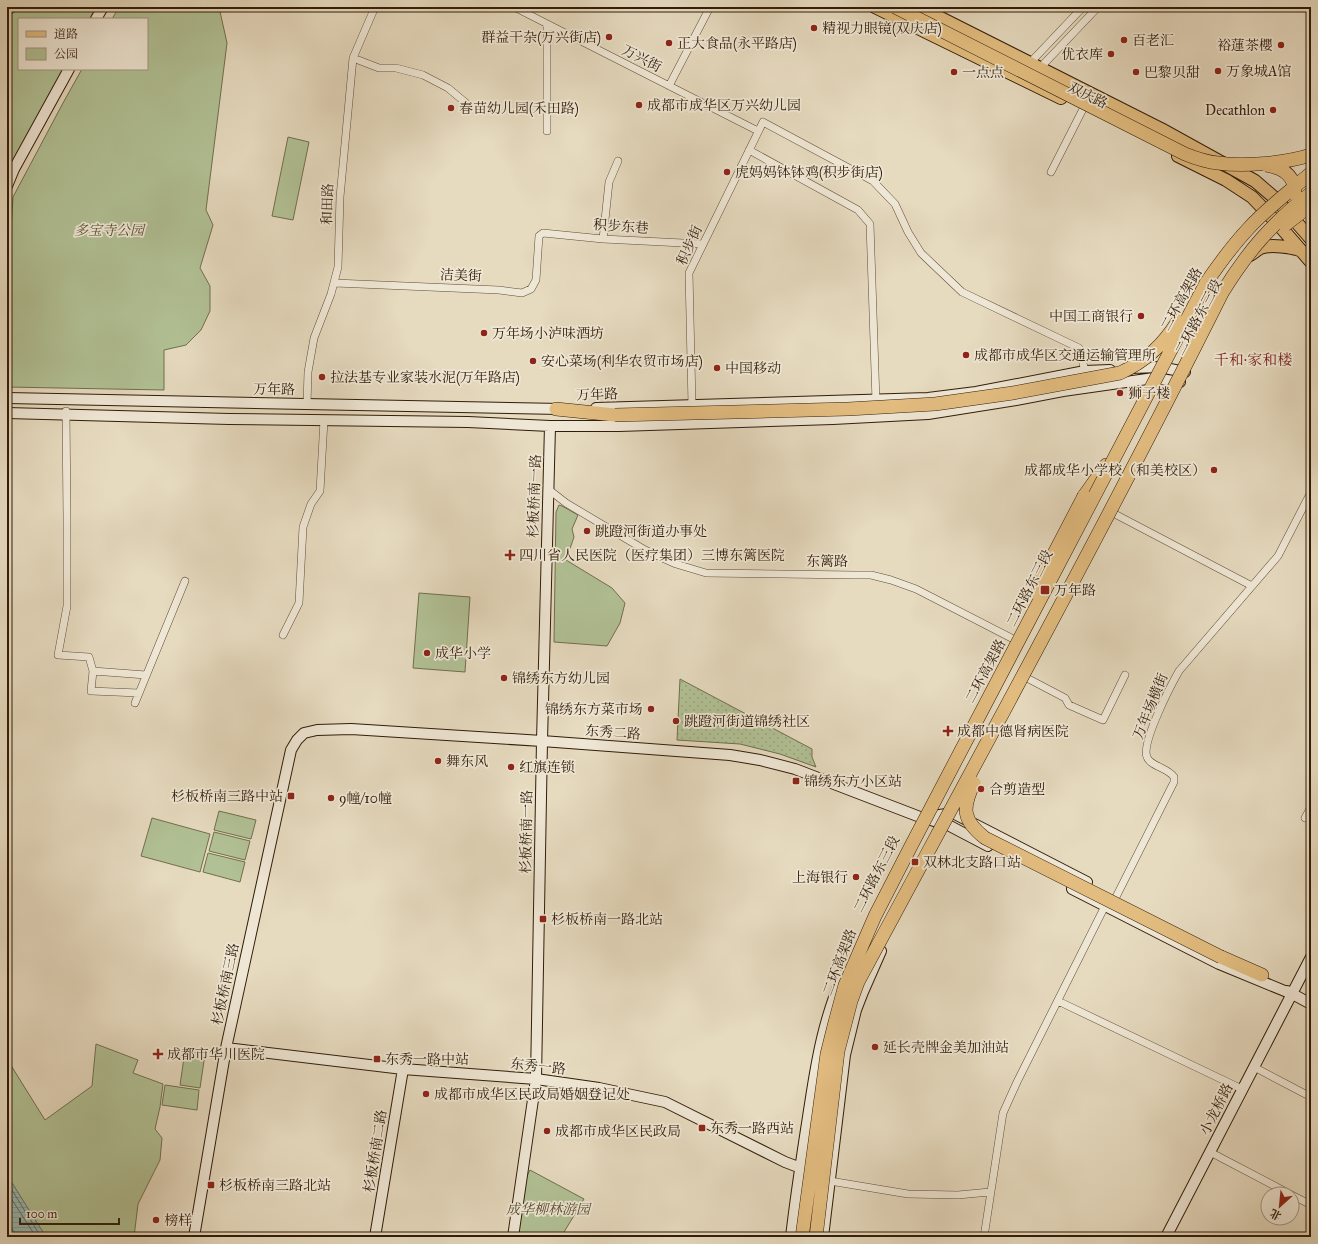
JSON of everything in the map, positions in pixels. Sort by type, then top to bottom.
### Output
[{"type":"highway","points":[[895,7],[1184,154],[1201,160],[1218,163],[1268,166],[1280,169],[1292,178],[1294,183],[1295,198],[1292,204],[1271,238],[1247,269],[1230,295],[1150,448],[1123,485]]},
{"type":"highway","points":[[1248,164],[1289,160],[1311,155]]},
{"type":"highway","name":"二环高架路","points":[[802,1237],[827,1054],[845,985],[875,916],[920,823],[1206,282],[1248,229],[1274,204],[1311,175]]},
{"type":"highway","name":"二环高架路","points":[[816,1237],[838,1051],[851,1001],[858,982],[994,731],[1222,293],[1239,265],[1271,226],[1311,193]]},
{"type":"highway","points":[[1271,238],[1288,222],[1311,205]]},
{"type":"highway","points":[[556,410],[615,415],[848,409],[934,404],[1012,393],[1105,376],[1120,373],[1135,366],[1164,342],[1188,305],[1206,282]]},
{"type":"highway","points":[[920,823],[933,787],[1084,496],[1116,450]]},
{"type":"highway","points":[[994,731],[984,760],[968,796],[966,811],[968,820],[974,830],[985,838],[1221,957],[1262,975]]},
{"type":"main road","points":[[97,18],[103,7]]},
{"type":"main road","name":"双庆路","points":[[875,7],[1226,180],[1252,197],[1311,262]]},
{"type":"main road","name":"双庆路","points":[[919,7],[1212,156],[1255,182],[1277,200],[1311,239]]},
{"type":"main road","points":[[7,186],[14,169],[68,70]]},
{"type":"main road","points":[[1212,156],[1269,166],[1311,161]]},
{"type":"main road","name":"二环路东三段","points":[[791,1237],[800,1167],[818,1055],[831,1003],[861,933],[1017,640],[1208,274],[1250,223],[1264,209],[1311,175]]},
{"type":"main road","name":"二环路东三段","points":[[823,1237],[845,1055],[856,1010],[884,945],[1227,290],[1250,255],[1278,224],[1311,198]]},
{"type":"main road","points":[[1250,255],[1261,248],[1272,247],[1296,248],[1302,251]]},
{"type":"main road","name":"万年路","points":[[7,398],[556,410],[876,401],[928,398],[976,392],[1085,372],[1160,367],[1185,372]]},
{"type":"main road","points":[[7,413],[66,413],[229,419],[465,422],[550,426],[619,426],[833,419],[928,414],[1063,391],[1154,378],[1180,382]]},
{"type":"main road","points":[[832,402],[839,404],[843,410],[839,417],[833,419]]},
{"type":"main road","name":"杉板桥南一路","points":[[513,1237],[536,1079],[542,741],[550,426]]},
{"type":"main road","name":"东秀二路","points":[[297,740],[304,733],[317,730],[351,729],[730,755],[760,760],[795,769],[920,823],[948,825],[1219,964],[1292,994]]},
{"type":"main road","name":"杉板桥南三路","points":[[194,1237],[226,1048],[291,750],[297,740]]},
{"type":"main road","points":[[920,823],[953,813],[1223,952],[1311,1004]]},
{"type":"main road","name":"小龙桥路","points":[[1166,1237],[1311,957]]},
{"type":"main road","name":"东秀一路","points":[[226,1048],[403,1069],[536,1079],[599,1088],[665,1102],[785,1162],[800,1167],[830,1181]]},
{"type":"main road","name":"杉板桥南二路","points":[[375,1237],[403,1069]]},
{"type":"street","name":"和田路","points":[[307,404],[308,372],[314,338],[335,283],[338,267],[341,174],[353,58],[375,7]]},
{"type":"street","name":"万兴街","points":[[514,7],[758,131]]},
{"type":"street","points":[[669,86],[710,7]]},
{"type":"street","points":[[1026,81],[1034,66],[1083,7]]},
{"type":"street","points":[[1026,81],[1034,66],[1098,7]]},
{"type":"street","points":[[547,24],[548,131]]},
{"type":"street","points":[[353,58],[379,68],[396,68],[423,75],[448,88],[466,103]]},
{"type":"street","points":[[1051,172],[1083,109]]},
{"type":"street","points":[[758,131],[763,122],[873,181],[895,204],[908,232],[921,253],[962,292],[1079,348],[1085,372]]},
{"type":"street","name":"积步街","points":[[692,405],[689,273],[758,131]]},
{"type":"street","points":[[749,150],[858,210],[870,224],[876,401]]},
{"type":"street","points":[[603,239],[609,182],[618,161]]},
{"type":"street","name":"积步东巷","points":[[539,236],[543,233],[603,239],[703,244]]},
{"type":"street","name":"洁美街","points":[[335,283],[522,292],[531,289],[536,280],[539,236]]},
{"type":"street","points":[[66,413],[67,606],[58,655],[89,657],[93,671],[91,690],[139,693]]},
{"type":"street","points":[[283,635],[299,603],[303,527],[311,504],[320,491],[324,420]]},
{"type":"street","name":"东篱路","points":[[548,488],[566,503],[645,550],[676,564],[706,574],[871,575],[916,589],[1017,640]]},
{"type":"street","name":"万年场横街","points":[[1116,897],[1174,782],[1174,776],[1151,762],[1147,758],[1146,751],[1149,737],[1168,690],[1179,671],[1278,556],[1311,492]]},
{"type":"street","points":[[1111,512],[1252,586]]},
{"type":"street","points":[[135,703],[185,581]]},
{"type":"street","points":[[93,671],[146,675]]},
{"type":"street","points":[[1025,677],[1065,698],[1069,705],[1103,720],[1125,675]]},
{"type":"street","points":[[1305,818],[1311,807]]},
{"type":"street","points":[[984,1237],[1003,1113],[1105,906]]},
{"type":"street","points":[[1058,1000],[1242,1089]]},
{"type":"street","points":[[1254,1067],[1311,1096]]},
{"type":"street","points":[[1210,1152],[1274,1186]]},
{"type":"street","points":[[830,1181],[908,1194],[958,1195],[990,1192]]},
{"type":"street","points":[[1300,1200],[1311,1205]]},
{"type":"green space","points":[[22,7],[96,7],[90,18],[18,18],[18,70],[62,70],[7,176],[7,17]]},
{"type":"green space","name":"多宝寺公园","points":[[119,7],[219,7],[227,43],[206,210],[213,225],[200,268],[210,286],[210,311],[201,330],[186,345],[164,350],[164,390],[7,387],[7,294],[13,197],[81,70],[148,70],[148,18],[113,18]]},
{"type":"green space","points":[[288,137],[309,142],[293,220],[272,216]]},
{"type":"green space","points":[[559,505],[578,515],[572,529],[574,537],[566,560],[612,588],[625,603],[620,623],[607,646],[554,642],[556,512]]},
{"type":"green space","points":[[419,593],[470,597],[465,672],[413,668]]},
{"type":"green space","points":[[680,679],[812,749],[812,757],[816,767],[780,754],[740,744],[677,740]]},
{"type":"green space","points":[[219,811],[256,820],[251,839],[214,830]]},
{"type":"green space","points":[[152,818],[210,834],[200,872],[141,856]]},
{"type":"green space","points":[[214,832],[250,841],[245,860],[209,851]]},
{"type":"green space","points":[[208,853],[245,862],[240,882],[203,872]]},
{"type":"green space","points":[[96,1044],[138,1060],[133,1073],[163,1084],[155,1129],[162,1138],[160,1160],[138,1204],[134,1237],[46,1237],[7,1175],[7,1059],[45,1120],[92,1086]]},
{"type":"green space","points":[[185,1051],[205,1054],[200,1088],[180,1085]]},
{"type":"green space","points":[[165,1085],[199,1090],[197,1110],[162,1105]]},
{"type":"green space","name":"成华柳林游园","points":[[530,1170],[584,1199],[561,1237],[518,1237],[526,1178]]},
{"type":"green space","points":[[7,1220],[17,1237],[7,1237]]},
{"type":"water","points":[[7,7],[22,7],[7,17]]},
{"type":"water","points":[[7,1175],[46,1237],[17,1237],[7,1220]]},
{"type":"place","name":"精视力眼镜(双庆店)","points":[[814,28]]},
{"type":"place","name":"群益干杂(万兴街店)","points":[[609,37]]},
{"type":"place","name":"百老汇","points":[[1124,40]]},
{"type":"place","name":"正大食品(永平路店)","points":[[669,43]]},
{"type":"place","name":"裕蓮茶櫻","points":[[1281,45]]},
{"type":"place","name":"优衣库","points":[[1111,54]]},
{"type":"place","name":"万象城A馆","points":[[1218,71]]},
{"type":"place","name":"一点点","points":[[954,72]]},
{"type":"place","name":"巴黎贝甜","points":[[1136,72]]},
{"type":"place","name":"成都市成华区万兴幼儿园","points":[[639,105]]},
{"type":"place","name":"春苗幼儿园(禾田路)","points":[[451,108]]},
{"type":"place","name":"Decathlon","points":[[1273,110]]},
{"type":"place","name":"虎妈妈钵钵鸡(积步街店)","points":[[727,172]]},
{"type":"place","name":"中国工商银行","points":[[1141,316]]},
{"type":"place","name":"万年场小泸味酒坊","points":[[484,333]]},
{"type":"place","name":"成都市成华区交通运输管理所","points":[[966,355]]},
{"type":"place","name":"安心菜场(利华农贸市场店)","points":[[533,361]]},
{"type":"place","name":"中国移动","points":[[717,368]]},
{"type":"place","name":"拉法基专业家装水泥(万年路店)","points":[[322,377]]},
{"type":"place","name":"狮子楼","points":[[1120,393]]},
{"type":"place","name":"成都成华小学校（和美校区）","points":[[1214,470]]},
{"type":"place","name":"跳蹬河街道办事处","points":[[587,531]]},
{"type":"place","name":"四川省人民医院（医疗集团）三博东篱医院","points":[[510,555]]},
{"type":"place","name":"万年路","points":[[1045,590]]},
{"type":"place","name":"成华小学","points":[[427,653]]},
{"type":"place","name":"锦绣东方幼儿园","points":[[504,678]]},
{"type":"place","name":"锦绣东方菜市场","points":[[651,709]]},
{"type":"place","name":"跳蹬河街道锦绣社区","points":[[676,721]]},
{"type":"place","name":"成都中德肾病医院","points":[[948,731]]},
{"type":"place","name":"舞东风","points":[[438,761]]},
{"type":"place","name":"红旗连锁","points":[[511,767]]},
{"type":"place","name":"锦绣东方小区站","points":[[796,781]]},
{"type":"place","name":"合剪造型","points":[[981,789]]},
{"type":"place","name":"杉板桥南三路中站","points":[[291,796]]},
{"type":"place","name":"9幢/10幢","points":[[331,798]]},
{"type":"place","name":"双林北支路口站","points":[[915,862]]},
{"type":"place","name":"上海银行","points":[[856,877]]},
{"type":"place","name":"杉板桥南一路北站","points":[[543,919]]},
{"type":"place","name":"延长壳牌金美加油站","points":[[875,1047]]},
{"type":"place","name":"成都市华川医院","points":[[158,1054]]},
{"type":"place","name":"东秀一路中站","points":[[377,1059]]},
{"type":"place","name":"成都市成华区民政局婚姻登记处","points":[[426,1094]]},
{"type":"place","name":"东秀一路西站","points":[[702,1128]]},
{"type":"place","name":"成都市成华区民政局","points":[[547,1131]]},
{"type":"place","name":"杉板桥南三路北站","points":[[211,1185]]},
{"type":"place","name":"榜样","points":[[156,1220]]},
{"type":"district","name":"千和·家和楼","points":[[1253,360]]}]
